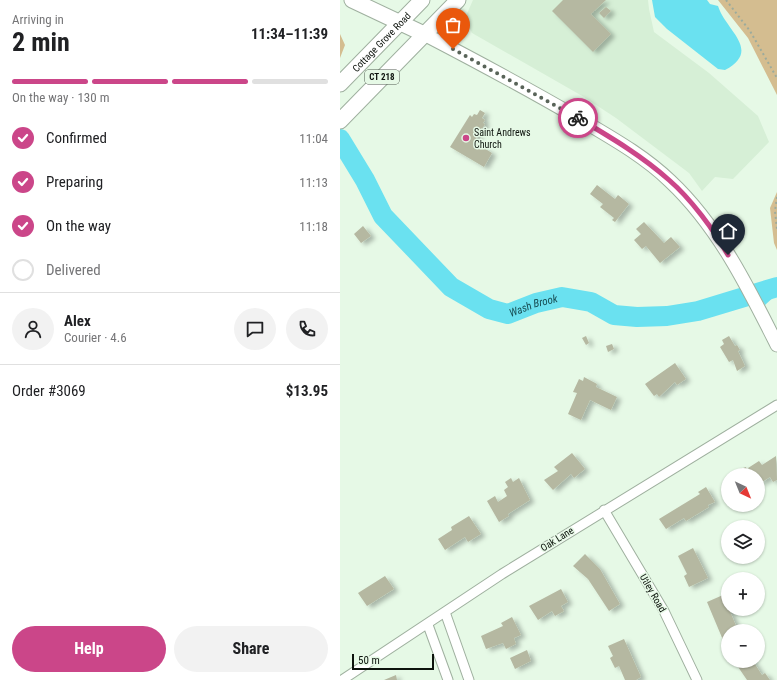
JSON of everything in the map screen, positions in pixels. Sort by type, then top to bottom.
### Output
[{"type":"main road","points":[[352,0],[424,34],[576,117],[626,146],[654,167],[671,181],[706,222],[741,276],[777,345]]},
{"type":"main road","name":"Cottage Grove Road","points":[[340,84],[422,0]]},
{"type":"main road","name":"CT 218","points":[[340,121],[458,0]]},
{"type":"street","name":"Oak Lane","points":[[342,680],[502,574],[777,405]]},
{"type":"street","name":"Utley Road","points":[[604,510],[664,611],[697,680]]},
{"type":"street","points":[[445,612],[469,680]]},
{"type":"street","points":[[428,624],[448,680]]},
{"type":"path","points":[[726,0],[750,31],[777,78]]},
{"type":"path","points":[[777,197],[775,211],[777,229]]},
{"type":"shaded area","points":[[473,0],[648,0],[654,32],[709,73],[758,116],[769,142],[733,179],[715,177],[702,191],[689,173],[616,118],[584,97],[472,33],[465,18]]},
{"type":"shaded area","points":[[718,0],[777,0],[777,95],[748,38]]},
{"type":"shaded area","points":[[340,34],[345,45],[340,58]]},
{"type":"shaded area","points":[[777,192],[777,250],[774,243],[770,208]]},
{"type":"water","points":[[652,0],[707,0],[710,4],[718,6],[738,40],[741,48],[741,55],[736,63],[725,70],[718,69],[667,29],[655,17]]},
{"type":"water","points":[[777,282],[777,294],[765,305],[756,288]]},
{"type":"building","points":[[563,0],[606,0],[591,14],[611,34],[593,52],[552,11]]},
{"type":"building","points":[[606,7],[611,11],[604,18],[599,13]]},
{"type":"building","name":"Saint Andrews Church","points":[[480,110],[485,113],[482,118],[485,120],[483,123],[485,124],[474,142],[492,153],[484,167],[450,147],[470,115],[472,117],[474,114],[477,115]]},
{"type":"building","points":[[597,185],[615,199],[618,195],[629,204],[615,222],[612,220],[614,218],[600,207],[603,204],[590,194]]},
{"type":"building","points":[[644,222],[664,243],[671,237],[680,247],[660,263],[646,246],[642,249],[634,240],[641,234],[636,229]]},
{"type":"building","points":[[363,226],[371,236],[361,243],[354,234]]},
{"type":"building","points":[[586,336],[589,343],[586,345],[582,338]]},
{"type":"building","points":[[729,336],[735,346],[737,345],[740,350],[738,351],[745,366],[737,371],[733,360],[729,362],[720,347],[724,344],[722,340]]},
{"type":"building","points":[[612,344],[614,349],[608,352],[606,346]]},
{"type":"building","points":[[675,363],[686,379],[677,385],[675,382],[659,397],[657,394],[654,396],[645,384]]},
{"type":"building","points":[[584,377],[597,384],[596,387],[617,397],[611,410],[590,400],[581,420],[568,414],[577,393],[573,392],[579,379],[583,381]]},
{"type":"building","points":[[572,453],[585,469],[574,478],[571,474],[553,490],[544,480],[558,471],[554,467]]},
{"type":"building","points":[[776,456],[777,480],[773,482],[770,477],[765,480],[765,468],[748,468],[759,461],[762,465]]},
{"type":"building","points":[[511,478],[513,482],[519,478],[530,500],[508,514],[509,516],[499,522],[487,501],[495,496],[498,502],[507,496],[504,490],[508,487],[505,482]]},
{"type":"building","points":[[706,487],[715,502],[708,505],[709,507],[686,521],[684,518],[666,529],[659,519],[700,494],[698,492]]},
{"type":"building","points":[[469,516],[481,534],[468,542],[465,537],[445,550],[438,539],[452,530],[451,527]]},
{"type":"building","points":[[693,548],[708,578],[689,587],[684,576],[687,574],[678,556]]},
{"type":"building","points":[[585,554],[600,569],[620,604],[609,611],[588,579],[573,566]]},
{"type":"building","points":[[385,576],[394,589],[367,606],[358,593]]},
{"type":"building","points":[[561,589],[568,602],[561,606],[564,611],[555,616],[552,611],[538,620],[529,606]]},
{"type":"building","points":[[721,596],[721,616],[732,616],[735,624],[721,624],[721,635],[707,602]]},
{"type":"building","points":[[512,617],[521,635],[514,638],[516,644],[506,649],[503,643],[486,649],[481,636],[503,626],[501,623]]},
{"type":"building","points":[[624,639],[641,677],[636,680],[625,680],[619,666],[615,668],[610,658],[613,656],[608,646]]},
{"type":"building","points":[[527,650],[531,661],[515,669],[510,658]]},
{"type":"building","points":[[739,668],[758,668],[762,675],[765,673],[770,680],[747,680]]},
{"type":"building","points":[[396,675],[397,680],[384,680]]},
{"type":"waterway","name":"Wash Brook","points":[[340,139],[365,180],[383,216],[451,287],[489,309],[508,314],[536,303],[562,297],[591,302],[614,315],[637,317],[667,316],[698,311],[777,287]]},
{"type":"way so far","points":[[453,49],[578,118]]},
{"type":"place","name":"Saint Andrews Church","points":[[466,138]]},
{"type":"route","points":[[578,118],[626,146],[671,181],[706,222],[728,255]]}]
